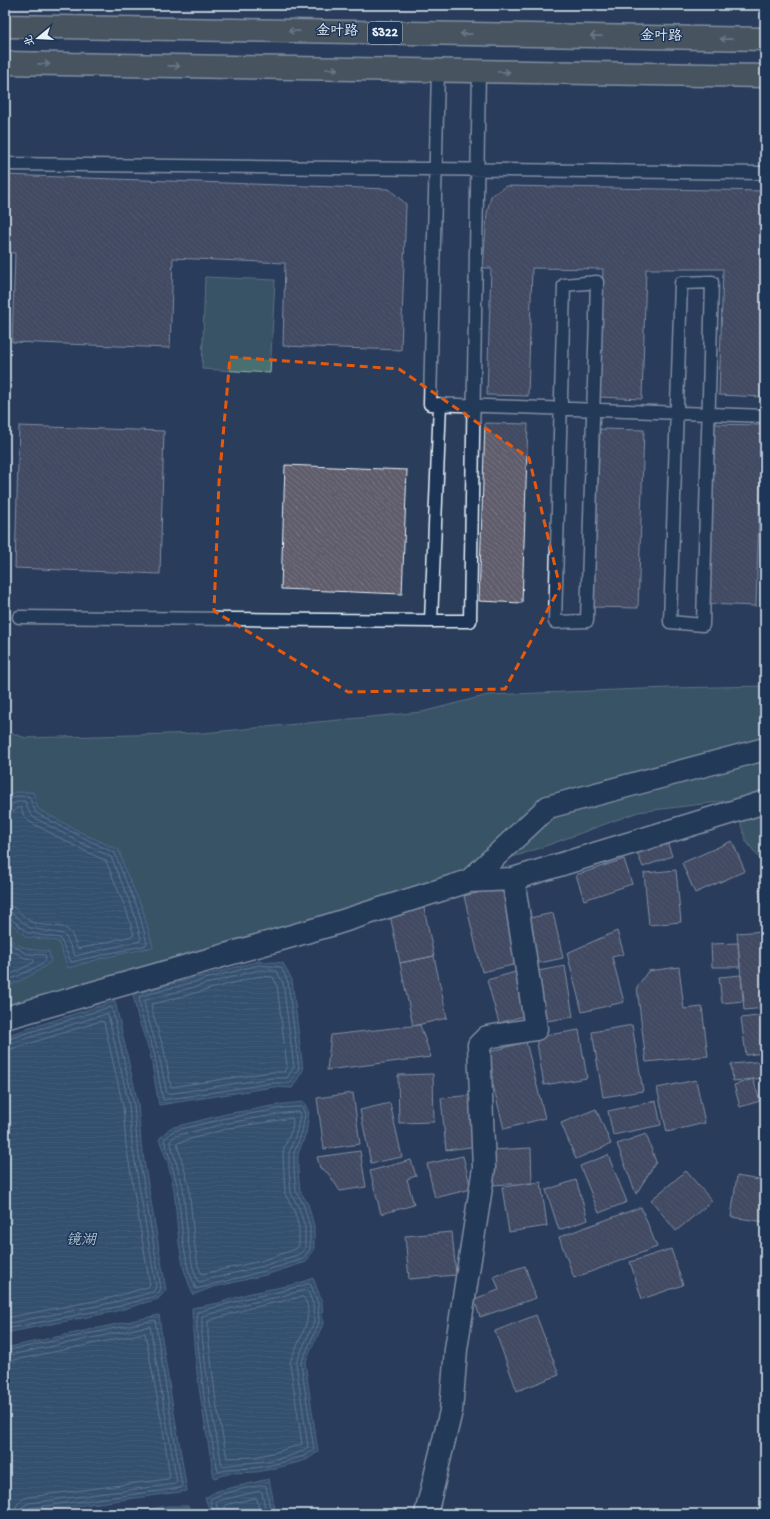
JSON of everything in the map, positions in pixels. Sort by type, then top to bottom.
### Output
[{"type":"main road","name":"金叶路","points":[[5,26],[765,39]]},
{"type":"main road","points":[[5,63],[765,76]]},
{"type":"street","points":[[468,881],[548,807],[765,749]]},
{"type":"street","points":[[5,1018],[327,926],[468,881],[513,879],[765,802]]},
{"type":"street","points":[[426,1514],[450,1410],[456,1349],[484,1168],[479,1045],[488,1037],[536,1028],[513,879]]},
{"type":"lane","points":[[438,71],[430,404],[765,416]]},
{"type":"lane","points":[[19,617],[470,621],[479,71]]},
{"type":"lane","points":[[5,164],[765,173]]},
{"type":"lane","points":[[597,282],[587,621],[555,622],[560,409],[564,285],[597,282]]},
{"type":"lane","points":[[712,282],[703,625],[670,622],[676,413],[680,283],[712,282]]},
{"type":"lane","points":[[431,621],[440,404]]},
{"type":"highlighted area","points":[[230,357],[399,369],[529,458],[560,587],[505,689],[348,692],[214,611],[219,482]]},
{"type":"green space","points":[[205,277],[275,280],[270,373],[202,369]]},
{"type":"green space","points":[[765,686],[765,865],[746,841],[734,800],[638,812],[540,848],[365,906],[5,1009],[5,731],[26,738],[203,733],[422,712],[488,695]]},
{"type":"water","points":[[15,792],[33,792],[38,809],[84,834],[119,850],[125,870],[142,907],[153,947],[103,958],[68,968],[58,941],[26,937],[5,918],[5,798]]},
{"type":"water","points":[[5,935],[26,948],[49,951],[51,961],[30,976],[5,987]]},
{"type":"water","points":[[259,961],[283,963],[292,980],[303,1070],[292,1088],[273,1087],[159,1105],[150,1053],[138,1018],[133,994]]},
{"type":"water","name":"镜湖","points":[[115,1001],[138,1104],[141,1143],[166,1290],[158,1299],[113,1312],[5,1333],[5,1036]]},
{"type":"water","points":[[304,1102],[309,1113],[306,1133],[298,1154],[298,1170],[300,1191],[308,1204],[314,1226],[314,1250],[306,1262],[265,1275],[210,1288],[193,1295],[184,1270],[179,1243],[174,1189],[168,1163],[159,1139],[170,1128],[226,1114]]},
{"type":"water","points":[[313,1278],[322,1302],[323,1324],[305,1363],[318,1452],[306,1460],[277,1468],[256,1472],[231,1473],[214,1478],[197,1372],[192,1308],[219,1303],[247,1294],[296,1284]]},
{"type":"water","points":[[159,1315],[187,1491],[17,1514],[7,1514],[5,1486],[5,1348]]},
{"type":"water","points":[[269,1479],[276,1514],[211,1514],[205,1498],[217,1491]]},
{"type":"water","points":[[168,1506],[188,1506],[191,1514],[117,1514]]},
{"type":"building","points":[[5,175],[389,189],[406,204],[401,350],[283,346],[285,263],[173,258],[170,348],[12,342],[15,253],[5,252]]},
{"type":"building","points":[[506,186],[765,191],[765,317],[762,397],[719,395],[723,269],[646,269],[642,399],[599,397],[603,269],[532,268],[528,396],[487,395],[491,268],[483,268],[487,213],[491,196]]},
{"type":"building","points":[[485,423],[528,424],[522,603],[479,601]]},
{"type":"building","points":[[713,424],[762,425],[756,606],[707,604]]},
{"type":"building","points":[[19,426],[164,431],[160,574],[15,568]]},
{"type":"building","points":[[600,429],[644,430],[638,608],[593,607]]},
{"type":"building","points":[[285,465],[407,470],[402,594],[281,589]]},
{"type":"building","points":[[665,836],[672,856],[643,867],[635,848]]},
{"type":"building","points":[[732,841],[745,871],[695,893],[682,863]]},
{"type":"building","points":[[624,859],[632,884],[584,900],[576,875]]},
{"type":"building","points":[[676,870],[681,922],[649,925],[644,873]]},
{"type":"building","points":[[503,887],[522,963],[482,972],[464,896]]},
{"type":"building","points":[[765,888],[765,923],[759,889]]},
{"type":"building","points":[[424,908],[434,956],[400,963],[390,915]]},
{"type":"building","points":[[553,913],[563,958],[535,964],[525,919]]},
{"type":"building","points":[[617,931],[624,954],[612,957],[624,1002],[582,1012],[567,953]]},
{"type":"building","points":[[765,931],[765,1008],[744,1010],[737,933]]},
{"type":"building","points":[[738,943],[740,967],[712,967],[711,944]]},
{"type":"building","points":[[434,956],[447,1018],[413,1026],[400,963]]},
{"type":"building","points":[[565,966],[573,1017],[546,1021],[538,971]]},
{"type":"building","points":[[679,967],[684,1009],[702,1007],[708,1056],[646,1062],[637,987],[648,971]]},
{"type":"building","points":[[519,971],[531,1014],[499,1023],[487,980]]},
{"type":"building","points":[[741,975],[744,1001],[722,1003],[719,977]]},
{"type":"building","points":[[765,1015],[765,1053],[746,1055],[741,1018]]},
{"type":"building","points":[[420,1025],[431,1057],[327,1070],[331,1035]]},
{"type":"building","points":[[632,1025],[643,1091],[603,1097],[592,1032]]},
{"type":"building","points":[[579,1030],[587,1078],[544,1085],[536,1037]]},
{"type":"building","points":[[526,1042],[545,1118],[504,1129],[485,1053]]},
{"type":"building","points":[[765,1061],[765,1078],[733,1081],[731,1064]]},
{"type":"building","points":[[433,1074],[434,1122],[399,1123],[398,1075]]},
{"type":"building","points":[[753,1079],[760,1101],[740,1107],[734,1085]]},
{"type":"building","points":[[696,1080],[705,1123],[667,1132],[657,1088]]},
{"type":"building","points":[[353,1093],[360,1144],[324,1149],[317,1098]]},
{"type":"building","points":[[474,1095],[479,1146],[446,1150],[441,1098]]},
{"type":"building","points":[[656,1101],[661,1125],[613,1135],[608,1111]]},
{"type":"building","points":[[390,1103],[402,1157],[371,1163],[360,1110]]},
{"type":"building","points":[[596,1109],[611,1144],[576,1159],[561,1123]]},
{"type":"building","points":[[646,1134],[656,1162],[636,1194],[617,1144]]},
{"type":"building","points":[[531,1148],[532,1183],[492,1185],[491,1150]]},
{"type":"building","points":[[360,1151],[366,1187],[340,1191],[328,1173],[320,1168],[317,1157]]},
{"type":"building","points":[[608,1155],[627,1202],[599,1213],[580,1166]]},
{"type":"building","points":[[463,1156],[471,1189],[435,1198],[427,1164]]},
{"type":"building","points":[[411,1160],[416,1176],[407,1179],[414,1205],[381,1214],[370,1171]]},
{"type":"building","points":[[686,1171],[712,1201],[676,1231],[651,1200]]},
{"type":"building","points":[[737,1176],[765,1181],[765,1222],[731,1217]]},
{"type":"building","points":[[576,1180],[588,1220],[559,1230],[546,1190]]},
{"type":"building","points":[[541,1182],[547,1226],[509,1232],[502,1187]]},
{"type":"building","points":[[641,1207],[657,1247],[574,1278],[559,1237]]},
{"type":"building","points":[[452,1232],[456,1275],[409,1279],[405,1236]]},
{"type":"building","points":[[671,1249],[683,1285],[642,1299],[630,1262]]},
{"type":"building","points":[[525,1266],[536,1298],[480,1317],[474,1299],[499,1290],[494,1276]]},
{"type":"building","points":[[536,1315],[559,1375],[517,1391],[495,1331]]}]
